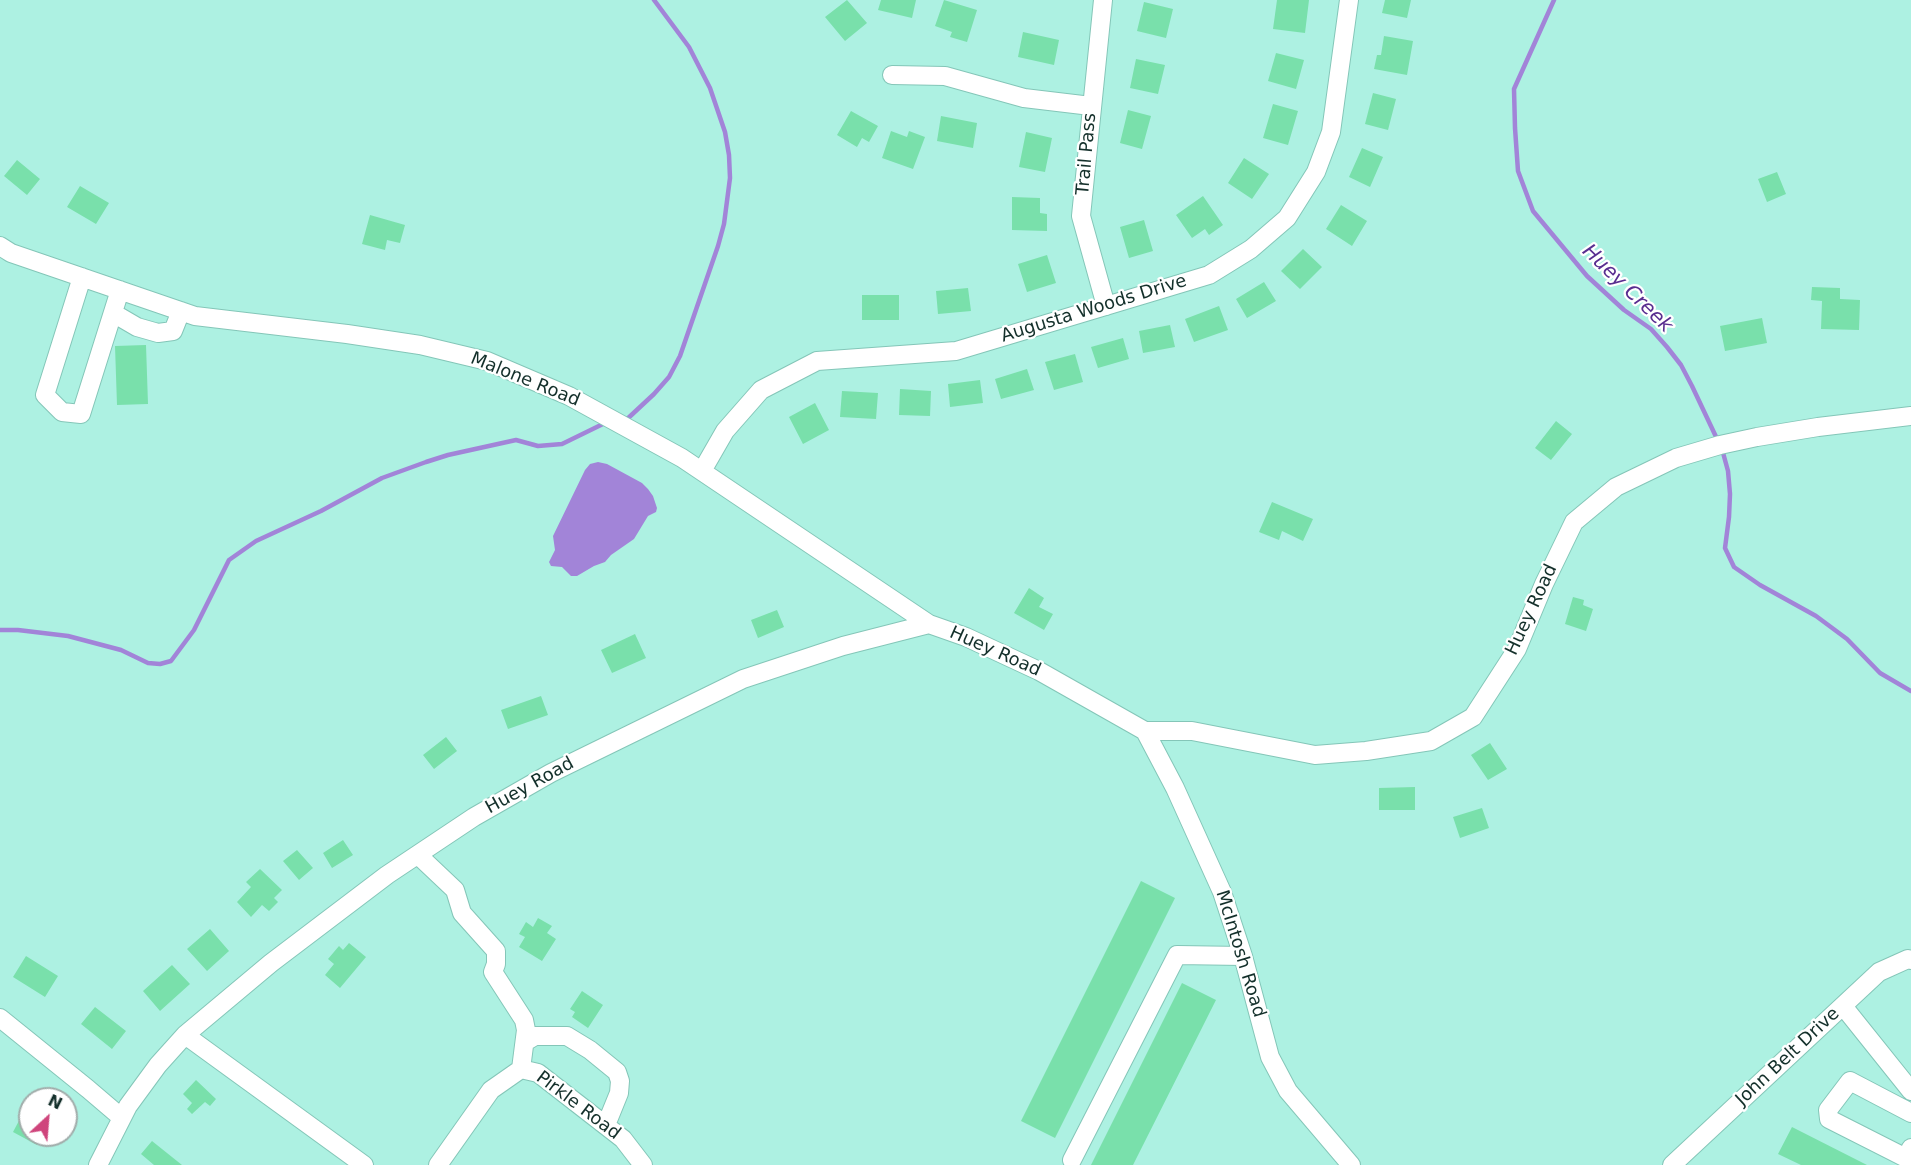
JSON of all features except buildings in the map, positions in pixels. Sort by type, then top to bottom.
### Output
[{"type":"street","name":"Trail Pass","points":[[1103,0],[1081,216],[1106,306]]},
{"type":"street","name":"Augusta Woods Drive","points":[[702,471],[725,431],[761,390],[817,361],[956,351],[1209,275],[1251,249],[1287,218],[1316,172],[1331,132],[1349,0]]},
{"type":"street","points":[[892,75],[945,76],[1024,98],[1091,106]]},
{"type":"street","name":"Malone Road","points":[[0,246],[11,253],[195,316],[420,345],[486,361],[568,396],[682,458],[928,624]]},
{"type":"street","points":[[82,277],[45,394],[62,412],[81,414],[120,290]]},
{"type":"street","points":[[112,313],[136,327],[158,333],[173,331],[181,311]]},
{"type":"street","name":"Huey Road","points":[[98,1165],[128,1106],[158,1065],[184,1035],[271,963],[387,875],[474,817],[550,773],[743,679],[843,646],[928,624],[966,637],[1039,671],[1145,731],[1192,731],[1315,755],[1366,751],[1431,741],[1473,717],[1517,649],[1544,584],[1574,522],[1616,487],[1676,458],[1720,445],[1818,427],[1911,416]]},
{"type":"street","name":"McIntosh Road","points":[[1145,731],[1176,788],[1222,892],[1243,956],[1270,1057],[1288,1091],[1351,1165]]},
{"type":"street","points":[[418,855],[455,890],[462,913],[496,951],[496,964],[493,972],[524,1020],[526,1030],[521,1069]]},
{"type":"street","points":[[1071,1160],[1177,955],[1243,956]]},
{"type":"street","name":"John Belt Drive","points":[[1674,1162],[1879,972],[1911,960]]},
{"type":"street","points":[[1843,1006],[1911,1091]]},
{"type":"street","points":[[0,1018],[122,1118]]},
{"type":"street","points":[[184,1035],[364,1165]]},
{"type":"street","points":[[525,1042],[535,1036],[567,1036],[590,1050],[617,1072],[620,1081],[619,1093],[606,1125]]},
{"type":"street","name":"Pirkle Road","points":[[438,1165],[491,1090],[521,1069],[538,1072],[606,1125],[623,1139],[643,1165]]},
{"type":"street","points":[[1911,1113],[1850,1081],[1828,1110],[1829,1119],[1906,1158],[1911,1148]]},
{"type":"street","points":[[1674,1162],[1697,1165]]},
{"type":"shaded area","points":[[598,462],[607,464],[642,483],[653,496],[657,508],[656,512],[648,516],[634,539],[605,562],[577,576],[571,576],[562,567],[551,566],[549,562],[555,550],[553,536],[585,470],[590,464]]},
{"type":"waterway","points":[[625,421],[669,377],[680,356],[718,246],[724,224],[730,178],[725,132],[710,88],[689,47],[654,0]]},
{"type":"waterway","name":"Huey Creek","points":[[1554,0],[1514,89],[1518,171],[1533,211],[1587,276],[1624,310],[1651,329],[1681,365],[1718,441]]},
{"type":"waterway","points":[[0,630],[68,636],[121,650],[148,663],[160,664],[171,661],[194,630],[229,560],[256,541],[321,511],[382,478],[426,462],[516,440],[538,446],[562,444],[605,423]]},
{"type":"waterway","name":"Huey Creek","points":[[1722,449],[1728,471],[1730,494],[1725,548],[1734,567],[1760,585],[1816,616],[1847,639],[1880,673],[1911,691]]}]
